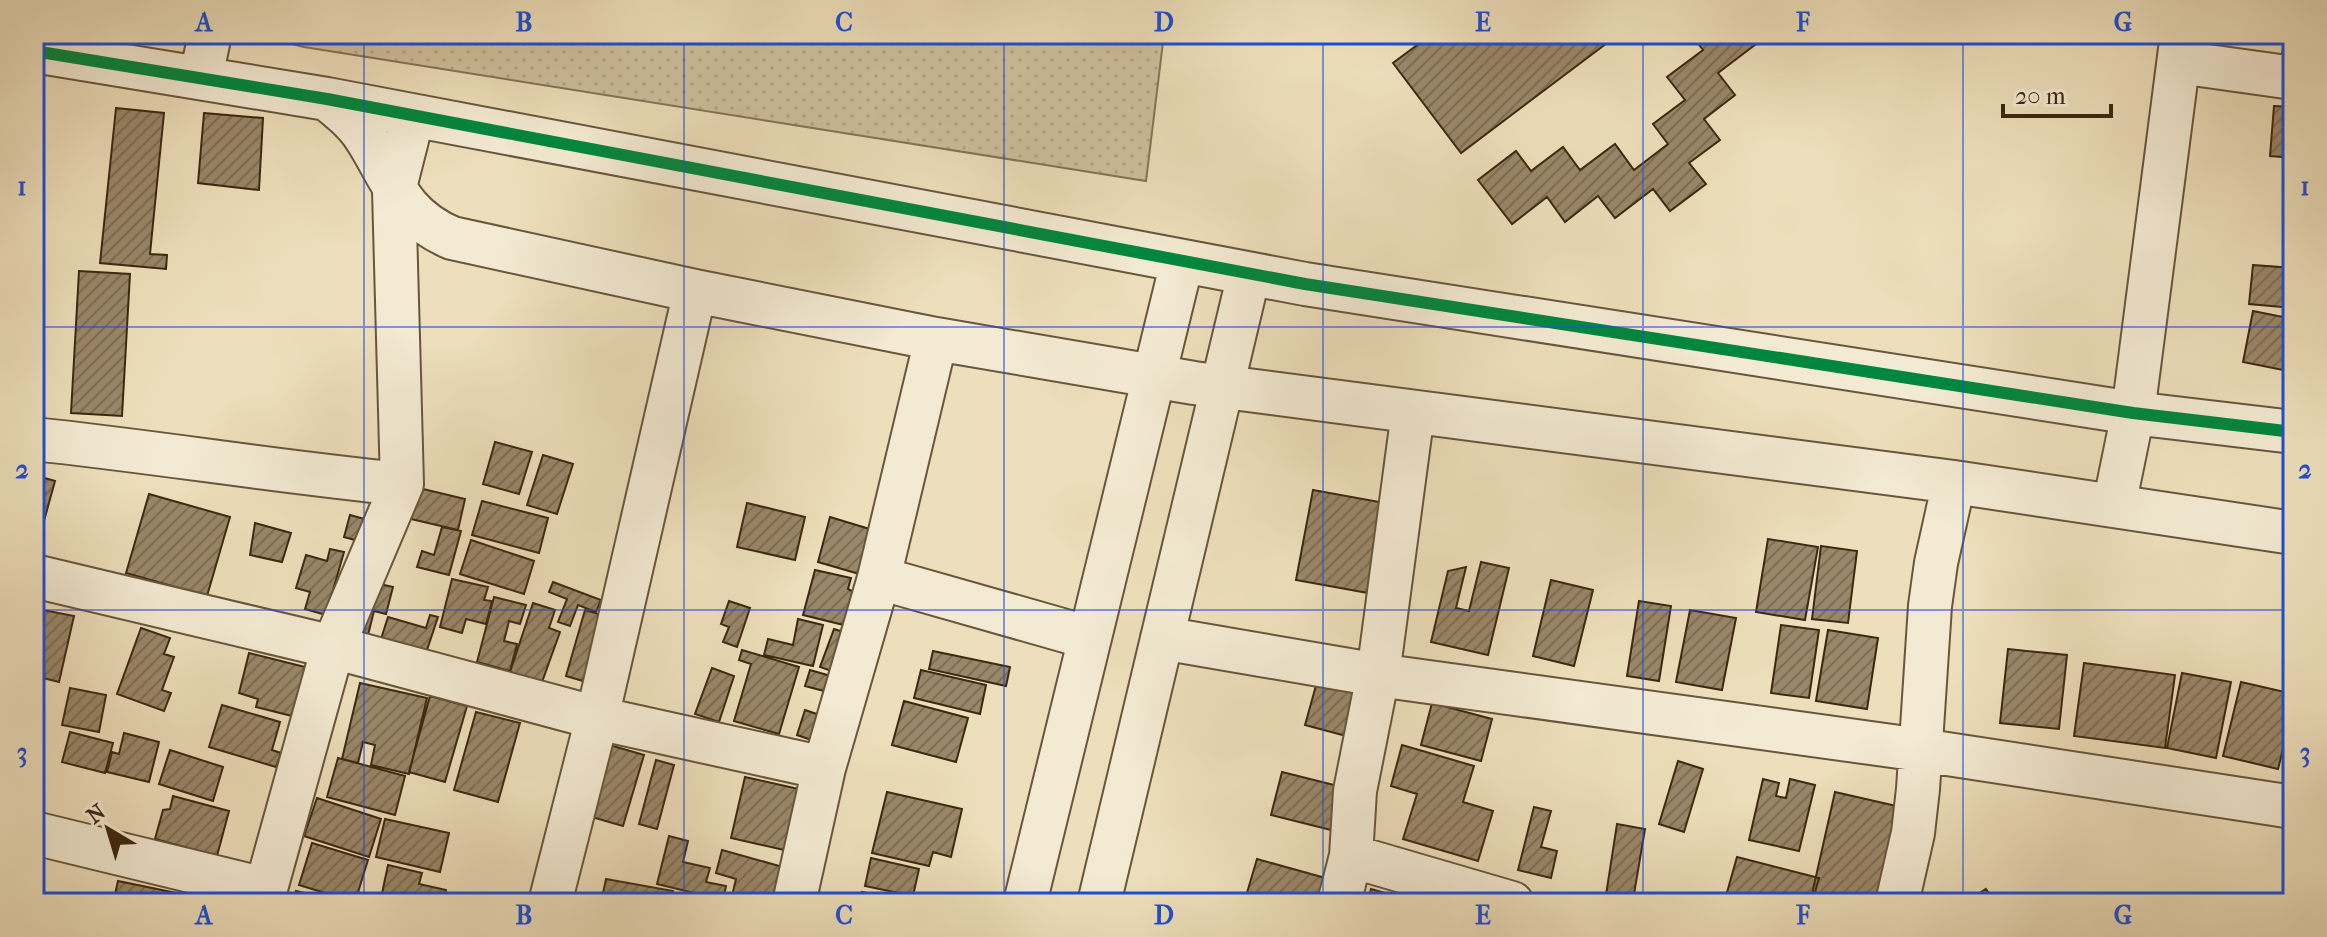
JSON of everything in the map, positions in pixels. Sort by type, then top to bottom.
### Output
[{"type":"street","points":[[201,77],[210,34]]},
{"type":"street","points":[[2114,506],[2133,413],[2180,48],[2293,78]]},
{"type":"street","points":[[34,51],[327,99],[1249,274],[2133,413],[2293,432]]},
{"type":"street","points":[[327,99],[351,119],[367,139],[394,191],[432,230],[452,238],[936,339],[1222,387],[1954,482],[2293,533]]},
{"type":"street","points":[[34,833],[263,896],[333,647],[402,484],[394,191],[413,116]]},
{"type":"street","points":[[1025,903],[1182,262]]},
{"type":"street","points":[[1099,903],[1249,274]]},
{"type":"street","points":[[550,903],[597,718],[695,291]]},
{"type":"street","points":[[794,903],[824,768],[879,578],[936,339]]},
{"type":"street","points":[[1339,903],[1351,856],[1355,791],[1378,675],[1413,412]]},
{"type":"street","points":[[34,439],[402,484]]},
{"type":"street","points":[[1897,903],[1913,833],[1930,606],[1954,482]]},
{"type":"street","points":[[34,576],[333,647],[597,718],[824,768]]},
{"type":"street","points":[[879,578],[1090,638]]},
{"type":"street","points":[[1162,638],[1378,675],[1921,750],[2293,807]]},
{"type":"street","points":[[1351,856],[1512,903]]},
{"type":"shaded area","points":[[269,34],[1164,34],[1146,181],[304,47],[279,41]]},
{"type":"building","points":[[1432,34],[1619,34],[1461,153],[1393,63]]},
{"type":"building","points":[[1691,34],[1755,34],[1760,41],[1718,73],[1735,95],[1704,119],[1720,140],[1689,163],[1706,184],[1670,211],[1653,189],[1615,218],[1598,196],[1565,222],[1547,197],[1512,224],[1478,180],[1516,151],[1531,171],[1563,147],[1580,170],[1615,144],[1634,170],[1668,144],[1653,124],[1685,100],[1667,77],[1703,50]]},
{"type":"building","points":[[2286,34],[2293,34],[2293,65],[2280,64]]},
{"type":"building","points":[[2274,106],[2293,107],[2293,158],[2270,156]]},
{"type":"building","points":[[116,108],[164,113],[150,254],[167,255],[166,269],[100,263]]},
{"type":"building","points":[[204,113],[263,118],[259,190],[198,183]]},
{"type":"building","points":[[2253,265],[2293,268],[2293,308],[2249,304]]},
{"type":"building","points":[[79,271],[130,274],[122,416],[71,413]]},
{"type":"building","points":[[2253,311],[2293,319],[2293,372],[2243,362]]},
{"type":"building","points":[[495,442],[532,452],[519,494],[483,484]]},
{"type":"building","points":[[543,455],[573,464],[557,514],[527,505]]},
{"type":"building","points":[[34,475],[55,481],[36,550],[34,550]]},
{"type":"building","points":[[402,484],[465,499],[458,530],[394,515]]},
{"type":"building","points":[[1313,490],[1407,507],[1390,597],[1296,580]]},
{"type":"building","points":[[149,494],[230,517],[207,596],[126,573]]},
{"type":"building","points":[[482,501],[548,518],[539,553],[472,535]]},
{"type":"building","points":[[747,503],[805,517],[795,560],[737,547]]},
{"type":"building","points":[[350,515],[390,526],[384,548],[344,537]]},
{"type":"building","points":[[830,517],[886,534],[873,578],[818,562]]},
{"type":"building","points":[[255,523],[291,533],[282,562],[250,555]]},
{"type":"building","points":[[442,527],[461,531],[449,575],[417,567],[422,551],[434,555]]},
{"type":"building","points":[[1768,539],[1818,547],[1805,620],[1756,612]]},
{"type":"building","points":[[471,540],[534,561],[524,594],[460,574]]},
{"type":"building","points":[[1821,546],[1857,551],[1848,623],[1812,619]]},
{"type":"building","points":[[330,549],[344,552],[326,615],[305,609],[310,592],[296,588],[306,555],[327,561]]},
{"type":"building","points":[[1481,562],[1509,568],[1488,655],[1431,642],[1448,571],[1466,567],[1456,608],[1469,611]]},
{"type":"building","points":[[815,570],[851,578],[848,589],[861,596],[876,633],[803,615]]},
{"type":"building","points":[[452,579],[488,587],[484,600],[492,601],[486,624],[466,619],[462,633],[440,627]]},
{"type":"building","points":[[1551,580],[1593,590],[1574,666],[1533,656]]},
{"type":"building","points":[[371,582],[393,587],[386,614],[374,611],[367,639],[341,633]]},
{"type":"building","points":[[553,582],[601,600],[596,612],[578,605],[570,626],[558,622],[567,599],[549,592]]},
{"type":"building","points":[[494,597],[526,605],[520,624],[509,621],[504,641],[517,644],[510,671],[477,662]]},
{"type":"building","points":[[729,601],[750,608],[737,647],[723,642],[729,627],[721,624]]},
{"type":"building","points":[[1639,601],[1671,606],[1659,681],[1627,676]]},
{"type":"building","points":[[533,603],[555,610],[549,628],[560,632],[542,682],[510,672]]},
{"type":"building","points":[[43,610],[74,616],[59,682],[35,676],[41,650],[34,647]]},
{"type":"building","points":[[585,610],[626,622],[607,688],[566,676]]},
{"type":"building","points":[[1690,610],[1736,618],[1722,690],[1676,682]]},
{"type":"building","points":[[430,615],[438,617],[425,656],[380,642],[388,617],[426,628]]},
{"type":"building","points":[[798,619],[823,625],[813,666],[764,655],[768,639],[793,645]]},
{"type":"building","points":[[1781,625],[1819,630],[1809,698],[1771,693]]},
{"type":"building","points":[[141,628],[170,638],[164,654],[174,657],[162,690],[171,693],[164,711],[117,694]]},
{"type":"building","points":[[834,629],[856,636],[843,675],[820,667]]},
{"type":"building","points":[[1828,630],[1878,638],[1867,709],[1816,701]]},
{"type":"building","points":[[2008,649],[2067,655],[2059,729],[2000,723]]},
{"type":"building","points":[[742,650],[799,667],[779,734],[734,721],[751,664],[739,660]]},
{"type":"building","points":[[933,651],[1010,667],[1006,686],[929,669]]},
{"type":"building","points":[[249,653],[309,668],[296,717],[256,707],[258,699],[239,693]]},
{"type":"building","points":[[2084,663],[2175,675],[2165,748],[2074,736]]},
{"type":"building","points":[[712,668],[734,676],[719,722],[695,714]]},
{"type":"building","points":[[810,670],[848,681],[843,696],[805,686]]},
{"type":"building","points":[[921,670],[986,685],[980,714],[914,698]]},
{"type":"building","points":[[2182,673],[2231,682],[2216,758],[2167,748]]},
{"type":"building","points":[[1317,682],[1362,695],[1350,737],[1305,725]]},
{"type":"building","points":[[2241,682],[2293,694],[2293,710],[2278,769],[2223,756]]},
{"type":"building","points":[[360,683],[427,698],[409,774],[371,765],[375,745],[363,742],[358,763],[342,759]]},
{"type":"building","points":[[70,688],[106,695],[99,732],[62,725]]},
{"type":"building","points":[[430,696],[467,706],[445,782],[409,772]]},
{"type":"building","points":[[904,701],[968,718],[956,762],[892,745]]},
{"type":"building","points":[[1432,703],[1492,719],[1481,761],[1421,745]]},
{"type":"building","points":[[222,705],[280,722],[272,750],[281,753],[276,767],[209,747]]},
{"type":"building","points":[[805,710],[837,721],[829,746],[797,735]]},
{"type":"building","points":[[476,712],[520,723],[498,802],[454,790]]},
{"type":"building","points":[[70,732],[113,743],[105,773],[62,762]]},
{"type":"building","points":[[124,733],[159,742],[149,782],[107,772],[112,752],[119,754]]},
{"type":"building","points":[[606,744],[644,755],[623,826],[585,815]]},
{"type":"building","points":[[1402,745],[1474,766],[1463,802],[1493,811],[1478,861],[1403,839],[1417,794],[1391,786]]},
{"type":"building","points":[[170,750],[223,767],[213,801],[159,784]]},
{"type":"building","points":[[338,758],[405,776],[395,815],[327,797]]},
{"type":"building","points":[[656,760],[674,765],[657,829],[639,824]]},
{"type":"building","points":[[1678,761],[1703,769],[1684,832],[1659,824]]},
{"type":"building","points":[[1282,772],[1346,788],[1335,831],[1271,815]]},
{"type":"building","points":[[745,777],[834,797],[820,858],[731,838]]},
{"type":"building","points":[[1763,779],[1779,783],[1776,796],[1786,798],[1790,779],[1815,785],[1799,851],[1749,840]]},
{"type":"building","points":[[887,792],[962,809],[951,857],[933,852],[929,866],[872,853]]},
{"type":"building","points":[[1835,792],[1914,810],[1893,903],[1810,903]]},
{"type":"building","points":[[173,796],[229,811],[217,856],[155,839],[163,810],[170,809]]},
{"type":"building","points":[[317,798],[381,819],[369,857],[304,836]]},
{"type":"building","points":[[1534,807],[1551,811],[1541,847],[1557,851],[1551,878],[1518,870]]},
{"type":"building","points":[[385,819],[449,833],[440,872],[376,857]]},
{"type":"building","points":[[1617,824],[1645,829],[1633,900],[1606,895]]},
{"type":"building","points":[[669,836],[688,841],[683,862],[710,868],[706,882],[726,886],[723,900],[657,884]]},
{"type":"building","points":[[312,843],[368,860],[355,902],[299,885]]},
{"type":"building","points":[[722,850],[783,867],[797,903],[744,903],[731,900],[736,879],[716,873]]},
{"type":"building","points":[[1737,857],[1819,878],[1812,903],[1724,903]]},
{"type":"building","points":[[871,858],[919,869],[913,896],[865,886]]},
{"type":"building","points":[[1257,859],[1329,879],[1322,903],[1244,903]]},
{"type":"building","points":[[388,865],[422,873],[419,884],[446,890],[443,903],[380,903]]},
{"type":"building","points":[[606,879],[673,891],[671,903],[601,903]]},
{"type":"building","points":[[118,881],[201,898],[200,903],[113,903]]},
{"type":"building","points":[[1371,889],[1420,903],[1367,903]]},
{"type":"building","points":[[1986,889],[1995,903],[1964,903]]},
{"type":"building","points":[[296,891],[348,903],[293,903]]},
{"type":"building","points":[[862,892],[921,903],[860,903]]},
{"type":"cycle path","points":[[34,51],[327,99],[1305,284],[2133,413],[2293,432]]}]
